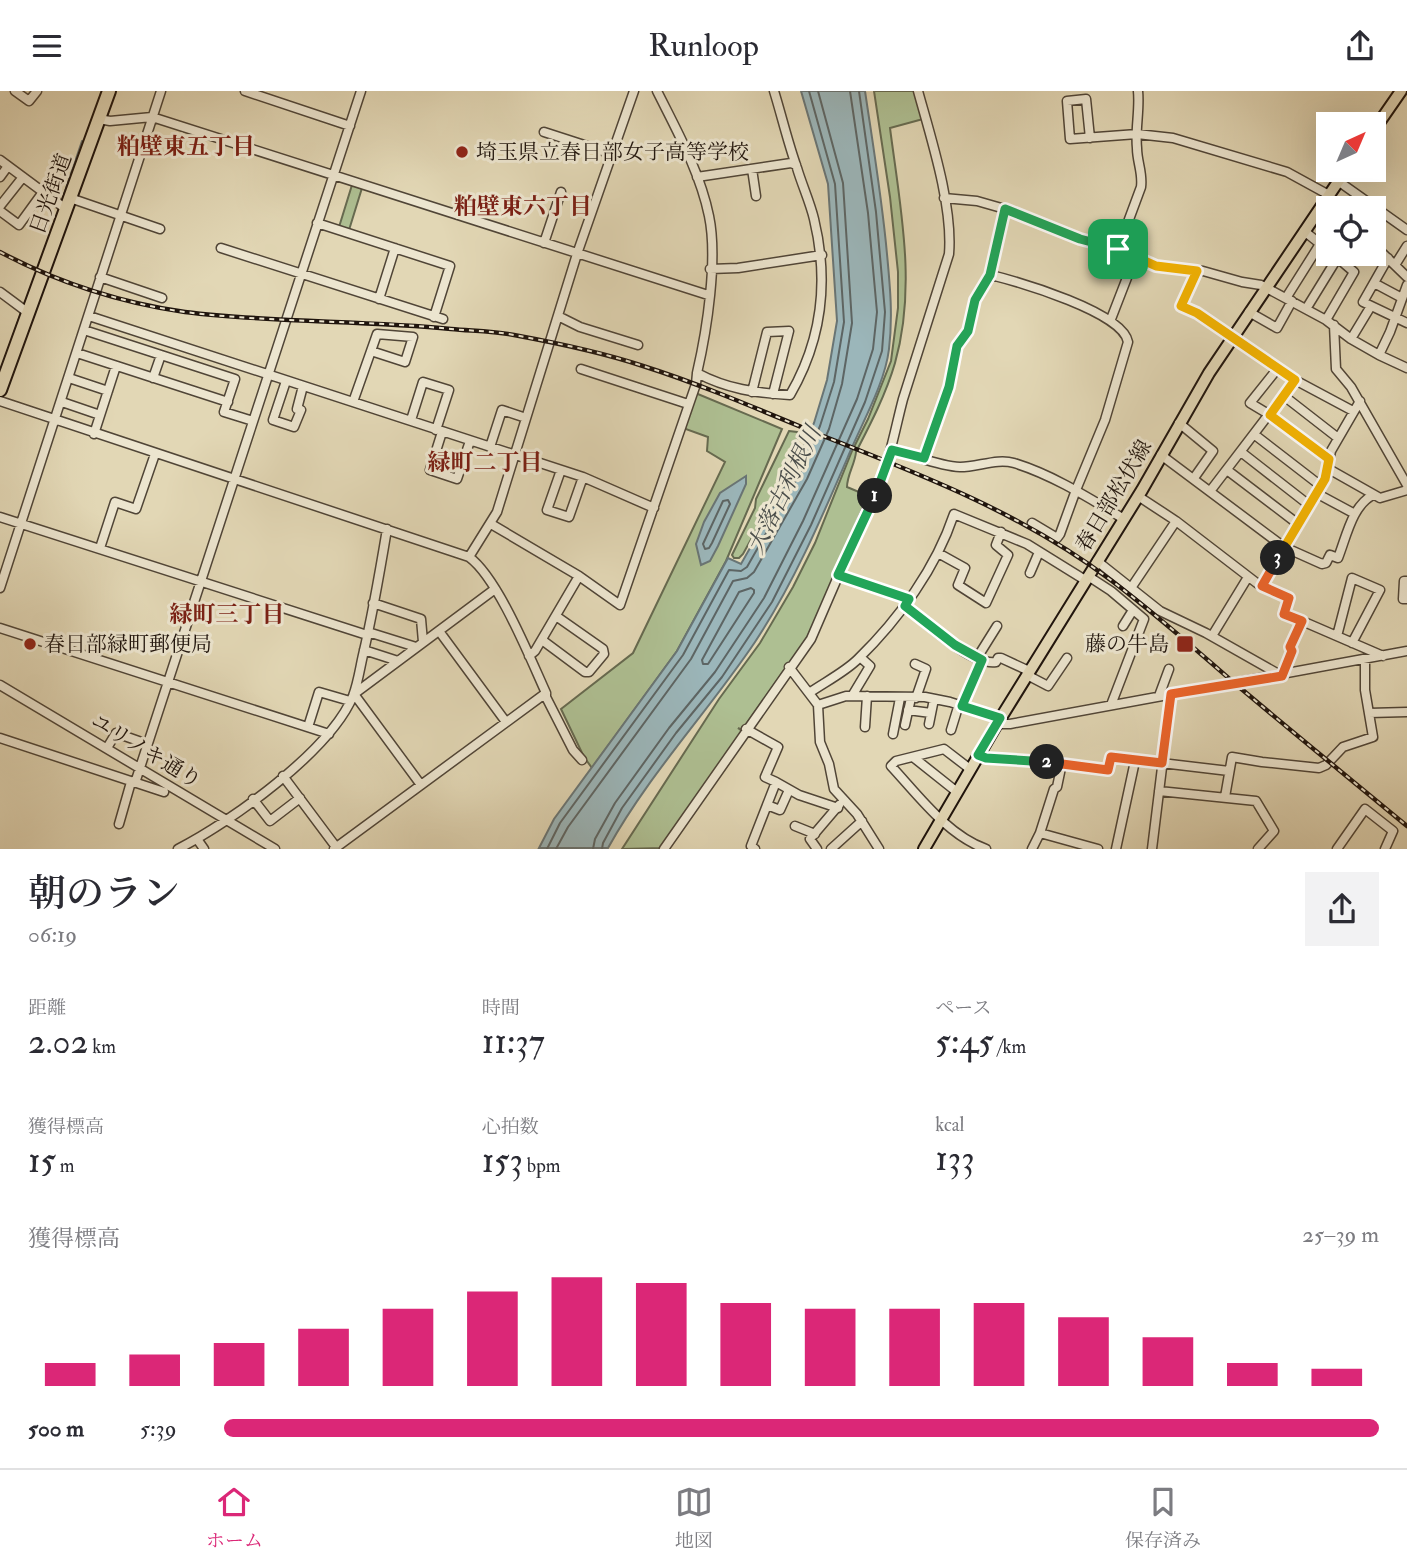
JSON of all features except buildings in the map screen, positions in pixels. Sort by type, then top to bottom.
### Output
[{"type":"highway","name":"日光街道","points":[[0,390],[109,91]]},
{"type":"main road","points":[[1386,112],[1401,91]]},
{"type":"main road","name":"春日部松伏線","points":[[925,848],[978,755],[1138,496],[1179,423],[1265,287],[1316,216]]},
{"type":"street","points":[[15,91],[29,101],[37,91]]},
{"type":"street","points":[[0,587],[161,91]]},
{"type":"street","points":[[245,91],[350,126]]},
{"type":"street","points":[[119,824],[361,91]]},
{"type":"street","points":[[469,557],[497,512],[577,254],[634,91]]},
{"type":"street","points":[[491,524],[579,576],[620,605],[696,384],[710,268],[712,238],[709,216],[689,155],[657,91]]},
{"type":"street","points":[[697,373],[716,383],[752,392],[790,395],[813,343],[822,299],[822,255],[814,217],[774,91]]},
{"type":"street","points":[[664,849],[811,639],[878,491],[892,450],[902,402],[949,254],[949,224],[934,148],[918,91]]},
{"type":"street","points":[[1118,249],[1141,187],[1142,176],[1136,149],[1140,110],[1138,91]]},
{"type":"street","points":[[1090,138],[1086,99],[1067,101],[1070,139],[1090,138],[1137,134],[1173,138],[1287,172],[1320,196]]},
{"type":"street","points":[[99,119],[110,121],[152,117],[708,295]]},
{"type":"street","points":[[544,132],[612,154]]},
{"type":"street","points":[[0,160],[43,192],[68,204],[160,229]]},
{"type":"street","points":[[697,177],[792,163],[796,165]]},
{"type":"street","points":[[0,177],[8,166]]},
{"type":"street","points":[[752,169],[757,196]]},
{"type":"street","points":[[23,177],[0,209],[19,225],[43,192]]},
{"type":"street","points":[[1339,182],[1407,230]]},
{"type":"street","points":[[544,243],[561,192]]},
{"type":"street","points":[[944,198],[977,201],[1005,209],[1167,269],[1197,271],[1265,287],[1330,323],[1379,355],[1407,368]]},
{"type":"street","points":[[924,458],[949,387],[957,346],[968,331],[975,300],[990,275],[1005,209]]},
{"type":"street","points":[[221,248],[438,318],[450,266],[317,223]]},
{"type":"street","points":[[1304,231],[1316,241]]},
{"type":"street","points":[[1407,246],[1391,261],[1363,302],[1407,323]]},
{"type":"street","points":[[379,299],[395,248]]},
{"type":"street","points":[[1249,312],[1278,328],[1289,300],[1316,251]]},
{"type":"street","points":[[710,268],[738,268],[822,255]]},
{"type":"street","points":[[1386,256],[1407,277]]},
{"type":"street","points":[[1111,319],[1135,257]]},
{"type":"street","points":[[1306,309],[1330,266]]},
{"type":"street","points":[[1327,468],[1380,498],[1407,487],[1360,401],[1336,369],[1330,323],[1354,272],[1347,266]]},
{"type":"street","points":[[1197,271],[1181,306],[1233,336],[1295,380],[1353,411]]},
{"type":"street","points":[[990,275],[1040,288],[1111,319],[1125,333],[1128,342],[1105,420],[1057,538],[1032,523]]},
{"type":"street","points":[[100,277],[162,298]]},
{"type":"street","points":[[1374,283],[1402,298]]},
{"type":"street","points":[[1379,355],[1407,285]]},
{"type":"street","points":[[0,292],[27,312]]},
{"type":"street","points":[[1351,339],[1371,306]]},
{"type":"street","points":[[89,316],[583,477],[653,508]]},
{"type":"street","points":[[558,316],[580,327],[638,345]]},
{"type":"street","points":[[84,330],[235,379],[224,412],[253,421]]},
{"type":"street","points":[[752,392],[767,332],[789,331],[774,394]]},
{"type":"street","points":[[353,403],[371,351],[377,334],[413,337],[405,362],[371,351]]},
{"type":"street","points":[[77,353],[228,402]]},
{"type":"street","points":[[153,378],[160,355]]},
{"type":"street","points":[[94,434],[116,366]]},
{"type":"street","points":[[1278,368],[1250,403],[1329,459]]},
{"type":"street","points":[[581,369],[688,404]]},
{"type":"street","points":[[69,378],[108,391]]},
{"type":"street","points":[[1211,490],[1295,380]]},
{"type":"street","points":[[286,381],[273,421],[294,427],[301,410],[296,408],[303,386]]},
{"type":"street","points":[[411,420],[423,382],[449,390],[430,470],[457,479],[470,440]]},
{"type":"street","points":[[1284,396],[1338,437]]},
{"type":"street","points":[[0,401],[469,557],[486,571],[546,692],[545,697],[582,760]]},
{"type":"street","points":[[1262,586],[1319,489],[1338,437],[1360,401]]},
{"type":"street","points":[[62,402],[100,415]]},
{"type":"street","points":[[490,447],[502,410],[526,418]]},
{"type":"street","points":[[1179,423],[1213,451],[1194,478]]},
{"type":"street","points":[[1255,435],[1319,489],[1355,514]]},
{"type":"street","points":[[892,450],[961,467],[1004,461],[1013,463],[1076,491],[1124,519]]},
{"type":"street","points":[[1241,452],[1309,505]]},
{"type":"street","points":[[100,548],[115,502],[136,509],[155,454]]},
{"type":"street","points":[[1161,455],[1284,547],[1322,564],[1326,563],[1330,555],[1338,558],[1362,501],[1373,495]]},
{"type":"street","points":[[561,470],[547,510],[569,517],[583,477]]},
{"type":"street","points":[[1227,470],[1298,524]]},
{"type":"street","points":[[1138,496],[1176,521],[1248,577],[1289,598],[1284,614],[1384,656]]},
{"type":"street","points":[[809,693],[860,657],[907,603],[938,553],[954,514],[1027,544],[1111,591],[1144,619],[1111,705]]},
{"type":"street","points":[[0,517],[368,633],[420,645]]},
{"type":"street","points":[[1130,588],[1176,521]]},
{"type":"street","points":[[178,849],[227,820],[283,776],[338,724],[352,698],[368,633],[387,529]]},
{"type":"street","points":[[938,553],[965,568],[958,585],[986,603],[1008,555],[996,545],[1001,532]]},
{"type":"street","points":[[1030,573],[1038,552]]},
{"type":"street","points":[[1097,561],[1160,611],[1212,636],[1282,676]]},
{"type":"street","points":[[838,575],[907,603],[955,645],[980,659],[992,663],[996,662],[998,657],[1048,686],[1067,658]]},
{"type":"street","points":[[529,656],[542,640],[579,576]]},
{"type":"street","points":[[1212,636],[1248,577]]},
{"type":"street","points":[[1337,636],[1352,577],[1380,590],[1352,643]]},
{"type":"street","points":[[1407,581],[1404,581],[1404,599],[1407,599]]},
{"type":"street","points":[[352,698],[495,589]]},
{"type":"street","points":[[373,603],[421,619],[420,645]]},
{"type":"street","points":[[1123,626],[1133,610]]},
{"type":"street","points":[[542,640],[585,672],[589,672],[604,654],[603,649],[556,616]]},
{"type":"street","points":[[1282,676],[1292,651],[1290,647],[1302,621]]},
{"type":"street","points":[[951,730],[980,659],[997,626]]},
{"type":"street","points":[[0,628],[329,734]]},
{"type":"street","points":[[439,631],[506,722]]},
{"type":"street","points":[[364,650],[398,661]]},
{"type":"street","points":[[818,705],[852,696],[934,699],[960,705],[1010,724],[1407,651]]},
{"type":"street","points":[[852,696],[870,666],[860,657]]},
{"type":"street","points":[[1225,797],[1232,757],[1323,767],[1343,747],[1373,737],[1365,660]]},
{"type":"street","points":[[905,725],[908,710],[926,669],[915,664]]},
{"type":"street","points":[[789,667],[818,705],[820,742],[840,804]]},
{"type":"street","points":[[1159,696],[1169,669]]},
{"type":"street","name":"ユリノキ通り","points":[[0,685],[275,849]]},
{"type":"street","points":[[308,727],[319,692],[352,698],[421,785]]},
{"type":"street","points":[[283,776],[335,848],[546,692]]},
{"type":"street","points":[[1152,849],[1171,694]]},
{"type":"street","points":[[865,727],[867,696]]},
{"type":"street","points":[[894,734],[900,698]]},
{"type":"street","points":[[929,724],[934,699]]},
{"type":"street","points":[[908,710],[931,713]]},
{"type":"street","points":[[1369,713],[1407,712]]},
{"type":"street","points":[[746,729],[778,747],[765,777],[789,790],[840,804],[862,821],[879,849]]},
{"type":"street","points":[[107,748],[116,733],[147,744]]},
{"type":"street","points":[[0,738],[164,792]]},
{"type":"street","points":[[970,769],[944,749],[896,761],[891,766],[942,819],[986,849]]},
{"type":"street","points":[[978,755],[1108,770],[1111,757],[1229,771]]},
{"type":"street","points":[[913,757],[957,792]]},
{"type":"street","points":[[1116,849],[1135,761]]},
{"type":"street","points":[[1032,849],[1057,787],[1062,763]]},
{"type":"street","points":[[755,849],[751,846],[776,782]]},
{"type":"street","points":[[767,805],[780,810],[789,790]]},
{"type":"street","points":[[1159,791],[1258,803],[1274,831],[1258,849]]},
{"type":"street","points":[[253,799],[270,821],[300,798]]},
{"type":"street","points":[[817,849],[810,839],[840,804]]},
{"type":"street","points":[[1337,849],[1365,809],[1393,831],[1385,849]]},
{"type":"street","points":[[831,849],[862,821]]},
{"type":"street","points":[[795,826],[815,834]]},
{"type":"street","points":[[1040,832],[1098,849]]},
{"type":"street","points":[[197,839],[204,849]]},
{"type":"green space","points":[[874,91],[915,91],[923,119],[890,128],[902,216],[906,275],[902,334],[891,375],[856,452],[847,487],[871,497],[807,638],[742,730],[738,728],[742,731],[662,848],[622,849],[719,699],[760,643],[793,587],[815,543],[891,361],[898,308],[898,272]]},
{"type":"green space","points":[[352,185],[362,188],[349,230],[339,227]]},
{"type":"green space","points":[[693,392],[782,429],[726,561],[677,651],[592,768],[561,709],[633,653],[725,462],[707,451],[708,437],[680,427]]},
{"type":"green space","points":[[789,431],[799,435],[782,483],[743,554],[734,558],[732,555],[755,508],[756,499]]},
{"type":"water","name":"大落古利根川","points":[[801,91],[865,91],[883,213],[890,289],[890,337],[883,375],[818,525],[769,620],[737,668],[642,794],[608,848],[539,848],[554,819],[677,651],[728,558],[741,564],[793,472],[814,423],[827,380],[837,321],[828,184]]},
{"type":"water","points":[[746,476],[746,484],[718,546],[710,561],[701,565],[696,544],[704,522],[720,493]]},
{"type":"waterway","points":[[61,203],[82,141]]},
{"type":"waterway","points":[[56,220],[60,208]]},
{"type":"waterway","points":[[24,305],[29,294]]},
{"type":"waterway","points":[[0,372],[21,313]]},
{"type":"railway","points":[[0,252],[44,273],[90,290],[185,312],[490,332],[579,348],[688,381],[895,464],[970,497],[1043,535],[1112,581],[1407,826]]},
{"type":"place","name":"埼玉県立春日部女子高等学校","points":[[462,152]]},
{"type":"place","name":"春日部緑町郵便局","points":[[30,644]]},
{"type":"place","name":"藤の牛島","points":[[1185,644]]},
{"type":"district","name":"粕壁東五丁目","points":[[186,146]]},
{"type":"district","name":"粕壁東六丁目","points":[[523,206]]},
{"type":"district","name":"緑町二丁目","points":[[485,462]]},
{"type":"district","name":"緑町三丁目","points":[[227,614]]},
{"type":"route","points":[[1005,209],[1080,239],[1118,249],[1156,266],[1197,271],[1181,306],[1233,336],[1295,380],[1270,415],[1329,459],[1325,479],[1262,586],[1289,598],[1284,614],[1302,621],[1290,647],[1292,651],[1282,676],[1171,694],[1162,763],[1111,757],[1108,770],[1062,763],[986,758],[978,755],[1000,718],[962,706],[982,660],[955,645],[905,606],[909,599],[838,575],[882,482],[892,450],[924,458],[949,387],[957,346],[968,331],[975,300],[990,275],[1005,209]]}]
